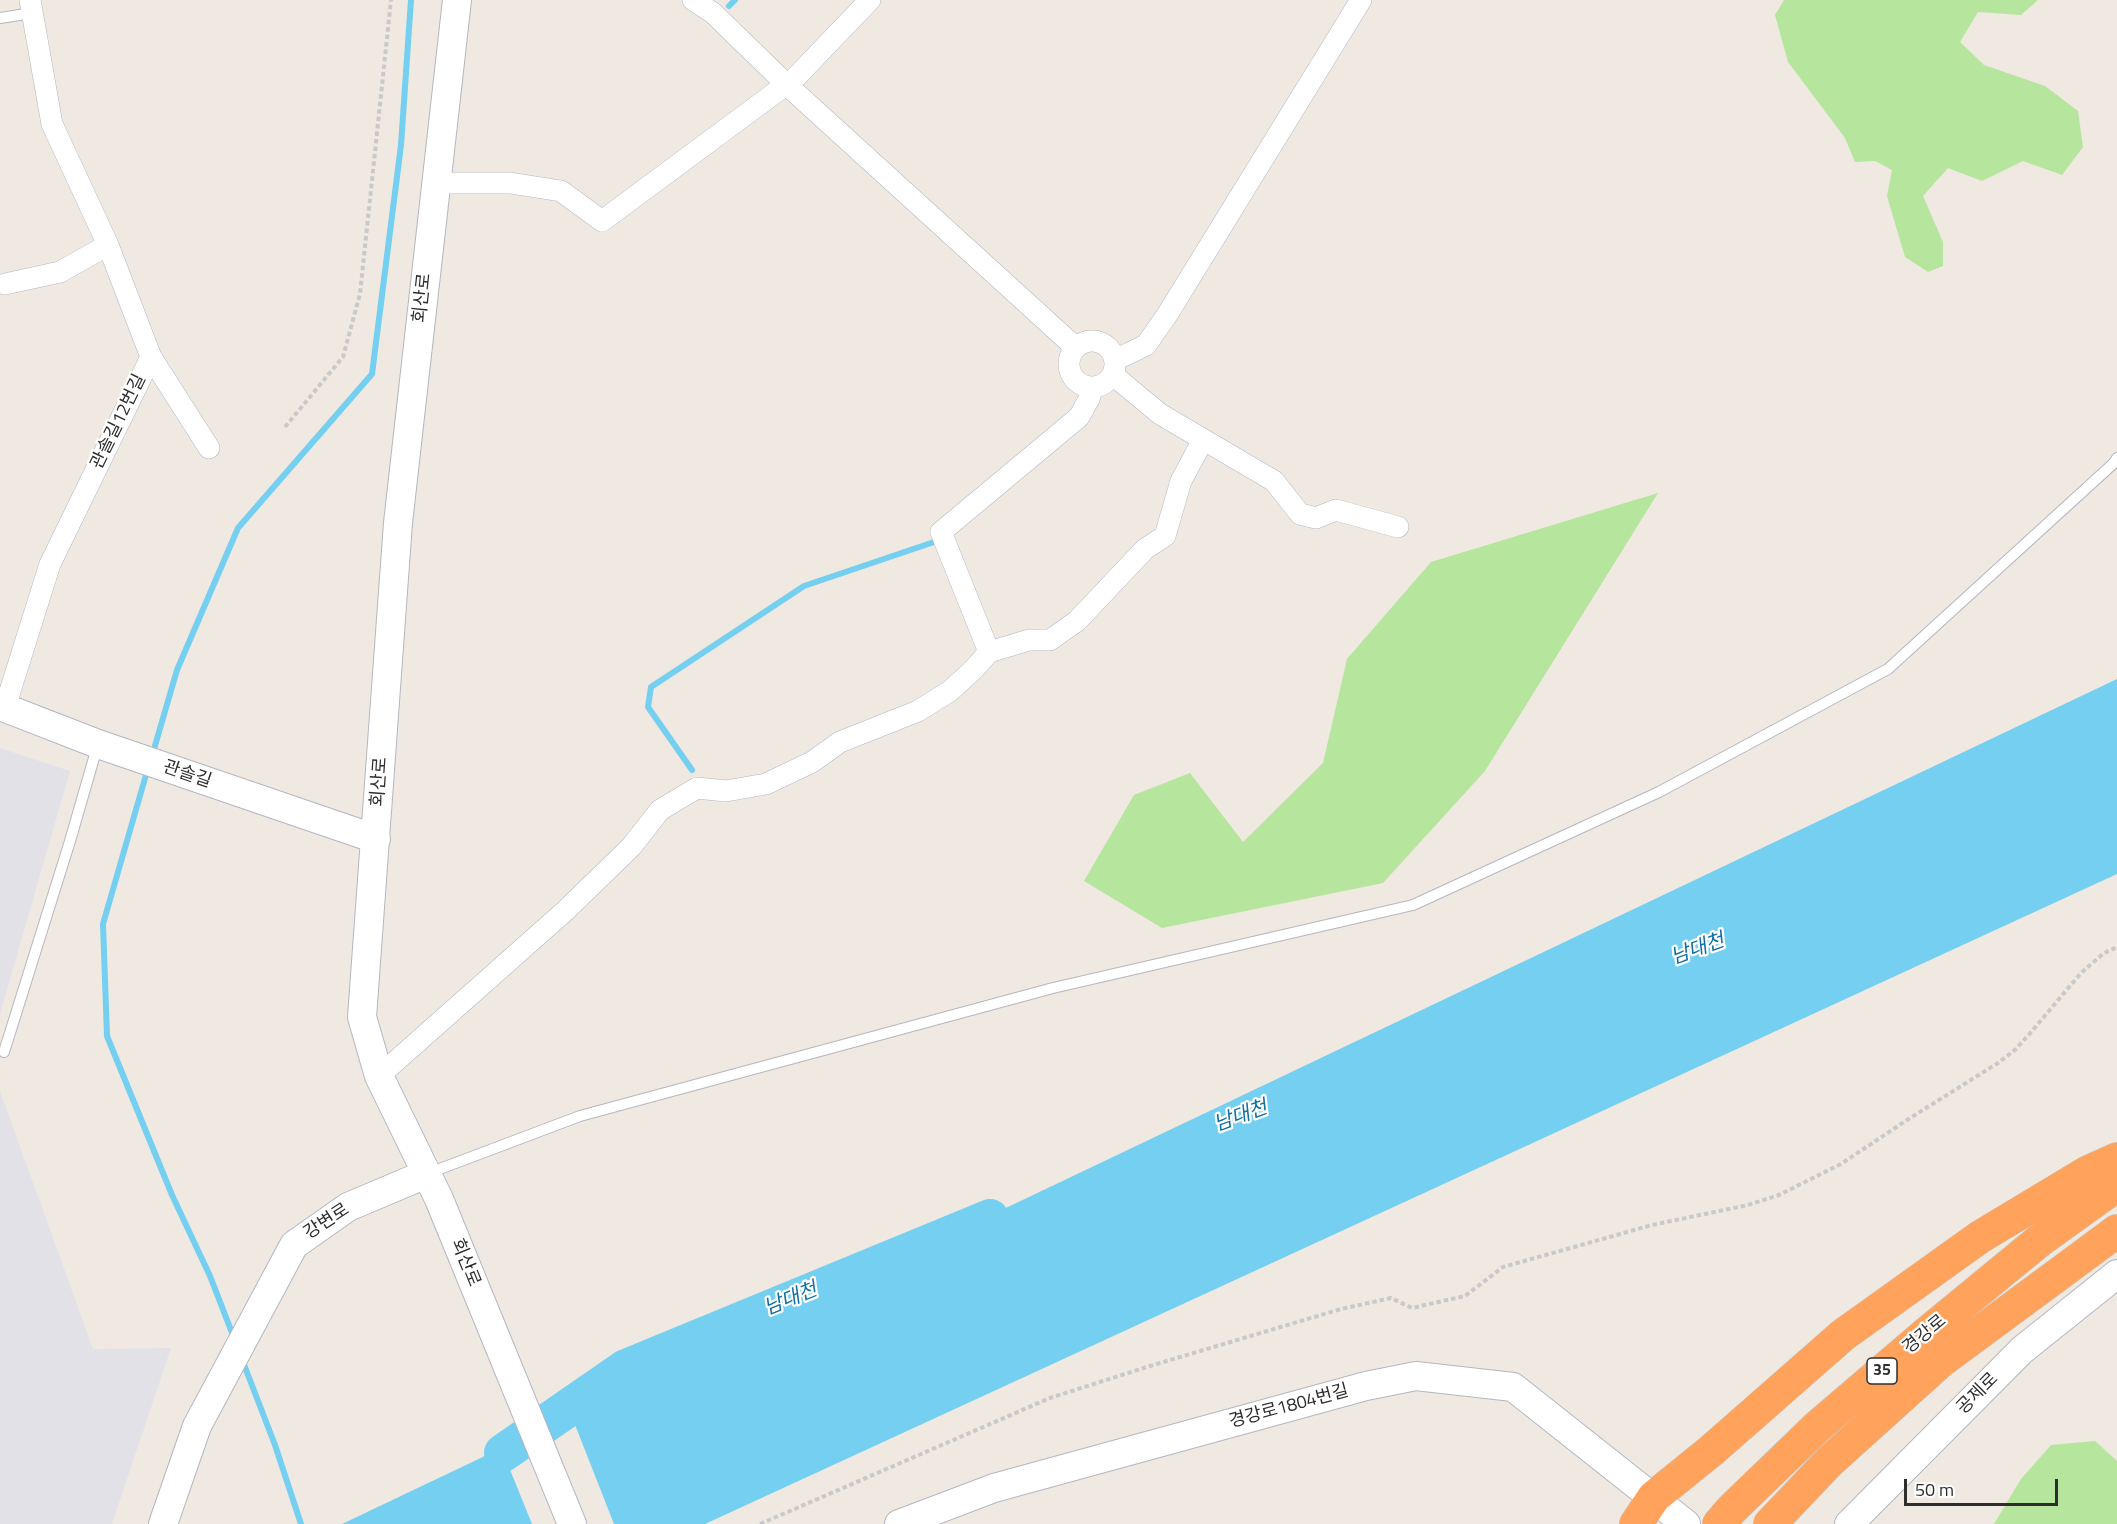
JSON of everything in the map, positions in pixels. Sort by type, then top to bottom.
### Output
[{"type":"highway","points":[[1636,1524],[1654,1497],[1712,1450],[1843,1335],[1980,1237],[2088,1172],[2117,1159]]},
{"type":"highway","name":"경강로","points":[[1726,1517],[1817,1427],[1927,1333],[2038,1241],[2117,1185]]},
{"type":"highway","name":"경강로","points":[[1770,1524],[1829,1462],[1941,1361],[2117,1231]]},
{"type":"street","name":"회산로","points":[[457,0],[398,523],[362,1017],[379,1076],[439,1199],[572,1524]]},
{"type":"street","points":[[693,0],[713,13],[786,84],[1075,347]]},
{"type":"street","points":[[435,183],[510,183],[561,191],[602,220],[786,84],[870,0]]},
{"type":"street","points":[[1361,0],[1167,315],[1146,345],[1114,367],[1108,381],[1093,387],[1085,386],[1072,377],[1069,362],[1075,347],[1088,340],[1095,340],[1108,347],[1114,367],[1160,414],[1274,481],[1300,514],[1316,518],[1336,510],[1398,527]]},
{"type":"street","name":"관솔길12번길","points":[[2,706],[50,564],[151,357],[108,245],[52,124],[31,6]]},
{"type":"street","points":[[5,284],[60,272],[108,245]]},
{"type":"street","points":[[151,357],[209,448]]},
{"type":"street","points":[[989,652],[941,532],[1079,417],[1093,387]]},
{"type":"street","points":[[379,1076],[565,911],[631,847],[660,810],[697,788],[726,791],[766,784],[812,762],[840,742],[918,711],[950,691],[989,652],[1029,640],[1050,640],[1077,621],[1144,549],[1165,536],[1181,481],[1203,440]]},
{"type":"street","name":"관솔길","points":[[2,706],[98,744],[376,839]]},
{"type":"street","name":"강변로","points":[[163,1524],[197,1426],[294,1245],[348,1207],[426,1174]]},
{"type":"street","name":"공제로","points":[[1849,1524],[2022,1350],[2117,1274]]},
{"type":"street","name":"경강로1804번길","points":[[899,1524],[994,1488],[1366,1386],[1416,1376],[1513,1387],[1686,1524]]},
{"type":"lane","points":[[0,18],[31,6]]},
{"type":"lane","points":[[426,1174],[580,1116],[1053,988],[1413,904],[1659,792],[1888,669],[2115,463],[2117,458]]},
{"type":"lane","points":[[4,1052],[98,744]]},
{"type":"path","points":[[285,427],[343,357],[360,294],[391,0]]},
{"type":"path","points":[[760,1524],[1050,1398],[1341,1309],[1390,1298],[1412,1308],[1465,1296],[1503,1267],[1652,1225],[1748,1205],[1779,1195],[1841,1164],[1907,1119],[1998,1063],[2016,1049],[2081,973],[2104,953],[2117,947]]},
{"type":"shaded area","points":[[0,748],[70,771],[0,1014]]},
{"type":"shaded area","points":[[0,1091],[93,1349],[171,1348],[112,1524],[0,1524]]},
{"type":"green space","points":[[1784,0],[2038,0],[2021,15],[1978,12],[1960,42],[1984,65],[2045,86],[2078,111],[2083,147],[2062,175],[2023,161],[1982,181],[1948,168],[1923,196],[1943,242],[1943,266],[1928,272],[1905,257],[1887,196],[1892,170],[1875,161],[1855,162],[1845,138],[1788,62],[1775,15]]},
{"type":"green space","points":[[1658,493],[1485,771],[1383,883],[1162,928],[1084,881],[1134,795],[1190,773],[1243,842],[1323,763],[1347,659],[1431,562]]},
{"type":"green space","points":[[2095,1441],[2117,1461],[2117,1524],[1994,1524],[2021,1479],[2051,1445]]},
{"type":"water","points":[[2117,679],[2117,874],[705,1524],[342,1524]]},
{"type":"pier","points":[[570,1412],[614,1524],[532,1524],[500,1445]]},
{"type":"waterway","points":[[152,756],[177,670],[238,528],[372,374],[401,145],[411,0]]},
{"type":"waterway","points":[[729,6],[735,0]]},
{"type":"waterway","points":[[692,770],[648,707],[651,687],[804,586],[934,542]]},
{"type":"waterway","points":[[148,768],[103,924],[107,1036],[172,1195],[210,1276],[234,1338]]},
{"type":"waterway","name":"남대천","points":[[503,1453],[626,1368],[990,1218]]},
{"type":"waterway","points":[[243,1362],[275,1445],[301,1524]]}]
